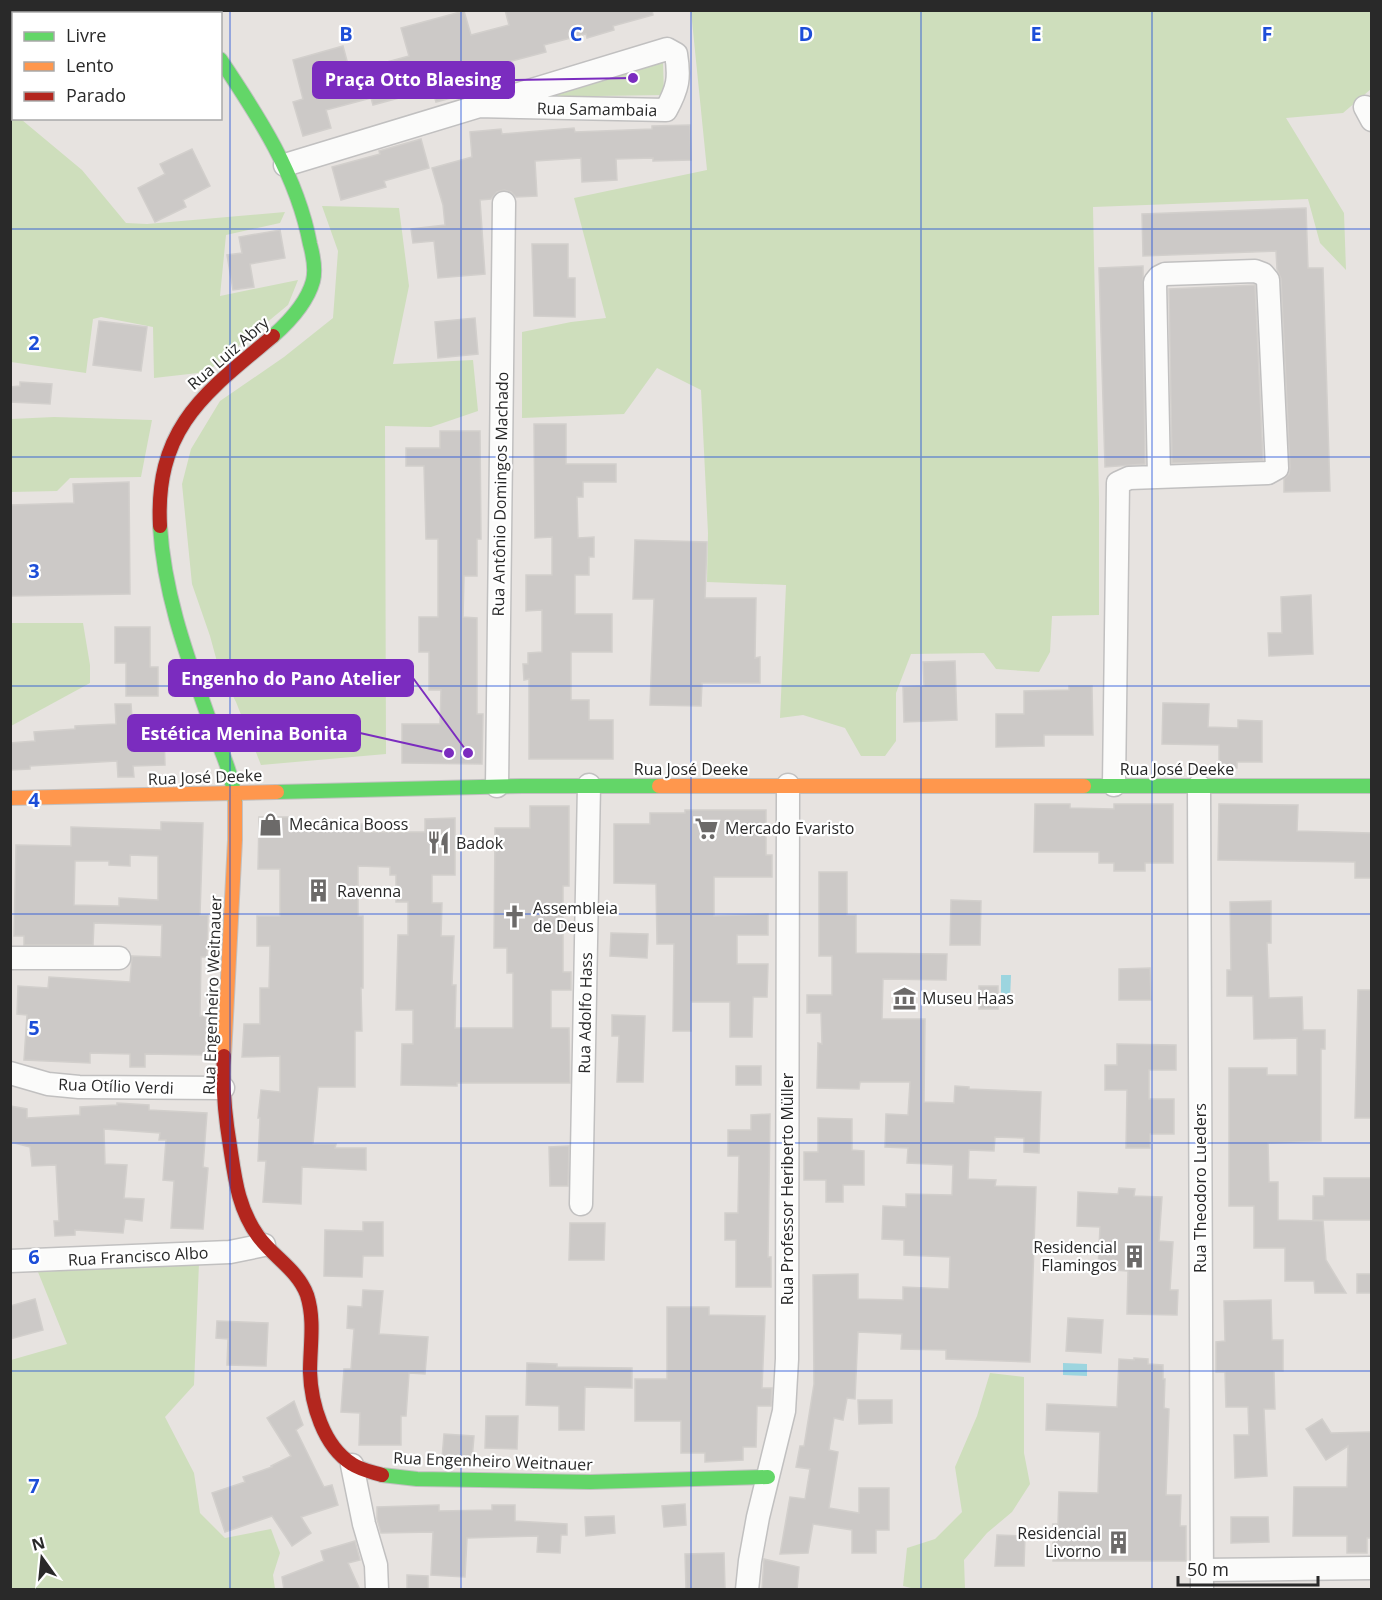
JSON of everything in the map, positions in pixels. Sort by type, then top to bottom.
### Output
[{"type":"street","name":"Rua Samambaia","points":[[285,165],[477,106],[667,49],[676,54],[679,72],[676,92],[666,110],[477,106]]},
{"type":"street","name":"Rua Luiz Abry","points":[[222,62],[266,127],[285,165],[298,196],[310,237],[315,276],[306,297],[292,319],[228,373],[188,413],[177,431],[169,454],[160,512],[168,593],[214,733],[230,772],[234,793]]},
{"type":"street","name":"Rua Antônio Domingos Machado","points":[[497,786],[504,203]]},
{"type":"street","points":[[1114,785],[1118,483],[1129,478],[1159,477],[1268,473],[1277,468],[1268,280],[1263,274],[1254,271],[1158,276],[1155,282],[1159,477]]},
{"type":"street","name":"Rua José Deeke","points":[[10,798],[589,785],[1371,786]]},
{"type":"street","name":"Rua Adolfo Hass","points":[[581,1204],[589,785]]},
{"type":"street","name":"Rua Professor Heriberto Müller","points":[[747,1590],[754,1539],[784,1411],[787,1359],[788,785]]},
{"type":"street","name":"Rua Theodoro Lueders","points":[[1199,786],[1202,1580]]},
{"type":"street","name":"Rua Engenheiro Weitnauer","points":[[234,793],[234,856],[223,1088],[237,1192],[243,1211],[264,1245],[294,1274],[306,1293],[313,1331],[311,1385],[316,1409],[327,1433],[339,1451],[352,1465],[393,1476],[532,1482],[720,1480],[768,1477]]},
{"type":"street","points":[[10,958],[119,958]]},
{"type":"street","name":"Rua Otílio Verdi","points":[[10,1073],[48,1084],[79,1087],[223,1088]]},
{"type":"street","name":"Rua Francisco Albo","points":[[10,1261],[230,1252],[264,1245]]},
{"type":"street","points":[[352,1465],[364,1524],[376,1565],[377,1590]]},
{"type":"street","points":[[1202,1580],[1371,1568]]},
{"type":"green space","points":[[691,11],[1371,11],[1371,89],[1343,113],[1286,118],[1344,213],[1346,270],[1320,243],[1308,199],[1093,207],[1099,615],[1052,616],[1050,652],[1039,672],[996,669],[984,653],[911,654],[896,693],[896,741],[885,756],[861,756],[845,728],[803,715],[780,718],[786,585],[707,582],[708,533],[701,390],[657,368],[624,414],[522,418],[522,332],[571,322],[606,318],[574,198],[707,170]]},
{"type":"green space","points":[[11,52],[12,120],[22,120],[82,170],[126,223],[147,224],[285,212],[280,223],[226,235],[220,296],[298,280],[288,305],[207,372],[154,378],[153,327],[101,317],[93,319],[86,373],[11,362]]},
{"type":"green space","points":[[663,62],[664,95],[533,97]]},
{"type":"green space","points":[[322,206],[399,208],[409,286],[393,364],[473,360],[478,411],[431,427],[385,426],[386,754],[261,765],[236,702],[219,669],[192,584],[182,484],[191,449],[220,401],[284,357],[333,318],[338,251]]},
{"type":"green space","points":[[54,417],[152,420],[141,477],[70,478],[57,491],[11,492],[11,419]]},
{"type":"green space","points":[[11,623],[83,623],[90,665],[90,683],[11,726]]},
{"type":"green space","points":[[199,1263],[194,1385],[165,1417],[194,1473],[200,1513],[225,1538],[271,1529],[280,1553],[273,1575],[275,1589],[11,1590],[11,1360],[67,1344],[38,1272]]},
{"type":"green space","points":[[990,1373],[1024,1377],[1024,1453],[1030,1484],[1012,1512],[987,1533],[964,1560],[965,1589],[915,1589],[903,1586],[907,1548],[935,1539],[962,1512],[955,1467],[977,1416]]},
{"type":"water","points":[[1001,975],[1011,975],[1010,1000],[1001,1000]]},
{"type":"water","points":[[1063,1363],[1087,1364],[1087,1376],[1063,1375]]},
{"type":"building","points":[[505,10],[652,10],[653,15],[613,26],[614,30],[587,38],[586,34],[544,45],[546,52],[508,62],[510,71],[452,87],[455,97],[436,102],[432,89],[373,105],[371,98],[326,110],[331,128],[303,136],[293,102],[303,99],[293,60],[343,46],[350,72],[409,56],[401,28],[464,11],[471,35],[509,25]]},
{"type":"building","points":[[690,125],[691,160],[616,159],[617,180],[582,182],[581,158],[535,161],[537,196],[516,197],[504,190],[497,192],[491,199],[480,200],[485,274],[438,278],[434,241],[413,243],[411,229],[445,225],[443,205],[432,168],[472,157],[470,132],[501,129],[502,134],[574,128],[575,132]]},
{"type":"building","points":[[421,139],[429,168],[384,181],[386,187],[341,200],[332,167],[380,154],[379,151]]},
{"type":"building","points":[[192,149],[210,186],[183,200],[186,207],[155,222],[138,188],[165,174],[160,164]]},
{"type":"building","points":[[1306,208],[1308,268],[1323,268],[1330,491],[1284,492],[1284,479],[1289,474],[1290,467],[1281,279],[1277,269],[1276,251],[1143,256],[1142,214]]},
{"type":"building","points":[[280,230],[285,258],[250,264],[254,287],[233,290],[227,255],[242,253],[239,237]]},
{"type":"building","points":[[532,244],[568,244],[568,278],[575,278],[575,317],[534,316]]},
{"type":"building","points":[[1143,266],[1145,464],[1105,467],[1099,268]]},
{"type":"building","points":[[1255,285],[1263,460],[1172,463],[1169,289]]},
{"type":"building","points":[[475,318],[478,354],[438,358],[435,322]]},
{"type":"building","points":[[99,321],[147,327],[141,371],[93,365]]},
{"type":"building","points":[[20,382],[52,384],[50,404],[10,402],[10,387],[20,386]]},
{"type":"building","points":[[534,424],[566,424],[566,464],[616,464],[616,482],[583,482],[583,497],[577,497],[578,538],[594,537],[594,557],[589,557],[589,575],[575,575],[575,614],[612,614],[612,652],[571,652],[571,700],[589,700],[589,720],[613,720],[613,759],[529,759],[529,679],[524,680],[523,664],[528,664],[528,653],[542,652],[542,610],[526,611],[526,575],[552,575],[552,537],[535,538]]},
{"type":"building","points":[[440,431],[480,431],[481,539],[477,539],[477,576],[464,576],[463,617],[477,618],[477,714],[483,714],[482,764],[402,763],[402,724],[440,724],[441,690],[429,690],[429,652],[419,652],[419,617],[438,617],[438,539],[426,539],[424,466],[406,466],[406,448],[440,448]]},
{"type":"building","points":[[129,482],[130,594],[10,596],[10,505],[74,503],[73,484]]},
{"type":"building","points":[[635,540],[707,542],[705,598],[756,598],[755,658],[760,657],[760,683],[702,683],[701,706],[650,705],[654,599],[633,599]]},
{"type":"building","points":[[1311,595],[1313,654],[1269,656],[1268,633],[1282,633],[1281,597]]},
{"type":"building","points":[[115,627],[150,627],[150,667],[158,667],[158,696],[126,696],[126,663],[115,663]]},
{"type":"building","points":[[955,661],[957,720],[904,722],[903,687],[924,686],[923,662]]},
{"type":"building","points":[[1069,686],[1092,686],[1093,735],[1044,735],[1044,746],[996,747],[996,714],[1024,714],[1024,691],[1069,690]]},
{"type":"building","points":[[1163,703],[1209,704],[1208,727],[1238,728],[1238,720],[1262,721],[1262,762],[1237,762],[1237,768],[1219,768],[1219,745],[1162,744]]},
{"type":"building","points":[[115,704],[131,704],[133,733],[164,732],[165,765],[133,766],[134,777],[118,777],[117,761],[30,766],[30,769],[10,770],[10,743],[35,741],[34,732],[75,729],[75,726],[116,724]]},
{"type":"building","points":[[1035,804],[1070,804],[1070,808],[1114,809],[1114,804],[1173,804],[1173,863],[1145,863],[1145,871],[1114,871],[1114,863],[1099,863],[1099,852],[1034,852]]},
{"type":"building","points":[[1219,804],[1298,805],[1297,831],[1371,833],[1371,878],[1355,878],[1355,862],[1218,860]]},
{"type":"building","points":[[530,806],[569,806],[569,886],[563,886],[563,972],[571,972],[571,990],[551,990],[551,1028],[569,1028],[570,1083],[401,1085],[402,1044],[413,1044],[413,1010],[396,1010],[398,935],[408,935],[408,902],[396,902],[396,875],[390,875],[390,867],[358,866],[358,916],[363,916],[363,988],[361,988],[362,1031],[355,1031],[355,1087],[318,1087],[313,1144],[336,1144],[335,1148],[366,1148],[366,1170],[302,1167],[301,1204],[263,1202],[266,1161],[258,1161],[260,1118],[258,1118],[261,1090],[280,1092],[280,1056],[242,1057],[244,1024],[260,1024],[260,988],[269,988],[270,946],[257,946],[257,916],[280,916],[280,869],[258,869],[259,817],[290,817],[289,823],[366,824],[366,832],[425,832],[425,819],[455,818],[455,875],[432,875],[432,903],[442,903],[441,936],[454,936],[452,985],[456,985],[455,1028],[513,1028],[513,973],[507,973],[507,948],[494,948],[495,828],[530,828]]},
{"type":"building","points":[[685,810],[766,810],[766,855],[772,855],[772,877],[714,877],[714,916],[768,914],[768,935],[737,935],[737,964],[768,964],[767,997],[753,997],[752,1037],[730,1037],[730,1002],[691,1002],[691,1031],[673,1031],[674,944],[657,944],[656,884],[614,883],[614,824],[650,824],[650,813],[685,813]]},
{"type":"building","points":[[161,822],[203,823],[200,915],[208,915],[207,957],[201,957],[200,1016],[206,1016],[205,1055],[145,1054],[145,1067],[130,1067],[130,1054],[90,1053],[90,1063],[24,1060],[27,1015],[17,1014],[18,986],[48,988],[49,977],[130,982],[132,956],[161,957],[162,925],[94,923],[93,945],[24,945],[24,936],[14,936],[16,845],[71,846],[71,827],[161,830]],"holes":[[[130,855],[158,856],[158,900],[119,898],[119,906],[74,905],[75,861],[109,861],[109,865],[130,866]]]},
{"type":"building","points":[[819,872],[847,872],[847,915],[856,915],[856,953],[947,954],[946,980],[883,979],[882,1019],[925,1019],[924,1102],[954,1103],[955,1086],[969,1087],[969,1089],[1041,1092],[1039,1153],[1024,1152],[1024,1138],[995,1137],[994,1151],[969,1150],[968,1179],[996,1180],[995,1186],[1036,1187],[1030,1362],[946,1359],[946,1350],[901,1349],[902,1334],[858,1332],[855,1399],[847,1398],[843,1420],[834,1418],[829,1450],[838,1452],[829,1508],[859,1513],[859,1488],[889,1488],[889,1530],[876,1530],[876,1553],[852,1553],[852,1530],[813,1524],[808,1553],[780,1554],[790,1497],[805,1499],[810,1469],[796,1467],[800,1446],[804,1446],[814,1384],[813,1275],[858,1274],[858,1299],[903,1300],[903,1287],[949,1289],[950,1257],[904,1255],[904,1240],[882,1239],[883,1206],[906,1207],[906,1194],[952,1195],[953,1165],[907,1163],[908,1148],[885,1147],[886,1114],[908,1115],[910,1082],[860,1082],[859,1089],[817,1088],[818,1043],[822,1044],[821,1013],[807,1013],[807,995],[832,995],[832,956],[819,956]]},
{"type":"building","points":[[951,900],[981,901],[980,945],[950,945]]},
{"type":"building","points":[[1271,901],[1271,943],[1267,943],[1269,998],[1302,997],[1303,1030],[1325,1030],[1325,1049],[1321,1049],[1321,1141],[1268,1143],[1269,1182],[1278,1182],[1278,1220],[1323,1221],[1326,1260],[1346,1293],[1315,1293],[1314,1281],[1285,1281],[1285,1248],[1254,1248],[1254,1206],[1229,1206],[1229,1068],[1267,1068],[1267,1075],[1297,1075],[1297,1038],[1254,1039],[1253,996],[1227,996],[1227,970],[1231,970],[1230,902]]},
{"type":"building","points":[[611,933],[648,934],[647,958],[610,956]]},
{"type":"building","points":[[1150,968],[1151,1000],[1119,1000],[1119,969]]},
{"type":"building","points":[[979,986],[998,986],[998,1009],[979,1009]]},
{"type":"building","points":[[1358,990],[1371,990],[1371,1118],[1355,1118]]},
{"type":"building","points":[[612,1015],[645,1016],[643,1082],[617,1082],[619,1036],[612,1036]]},
{"type":"building","points":[[1117,1044],[1176,1045],[1176,1070],[1149,1070],[1149,1099],[1174,1099],[1174,1134],[1150,1134],[1150,1148],[1126,1148],[1127,1090],[1105,1090],[1105,1065],[1117,1065]]},
{"type":"building","points":[[736,1066],[761,1066],[761,1085],[736,1085]]},
{"type":"building","points":[[117,1103],[149,1105],[149,1110],[207,1113],[203,1167],[208,1168],[203,1229],[171,1228],[174,1181],[163,1180],[166,1140],[159,1140],[160,1133],[104,1129],[105,1164],[127,1165],[124,1198],[144,1199],[142,1221],[125,1219],[123,1233],[75,1230],[75,1235],[55,1236],[54,1221],[59,1221],[56,1165],[32,1166],[30,1147],[10,1142],[10,1106],[27,1109],[27,1118],[80,1115],[80,1107],[117,1105]]},
{"type":"building","points":[[770,1114],[768,1257],[771,1257],[771,1287],[736,1287],[736,1240],[725,1240],[725,1213],[738,1213],[739,1156],[728,1156],[728,1130],[751,1130],[751,1115]]},
{"type":"building","points":[[818,1118],[852,1119],[852,1150],[864,1151],[864,1185],[843,1185],[843,1202],[826,1202],[826,1180],[804,1180],[804,1152],[818,1152]]},
{"type":"building","points":[[569,1146],[568,1186],[550,1186],[549,1147]]},
{"type":"building","points":[[1324,1178],[1371,1178],[1371,1220],[1313,1220],[1313,1196],[1324,1196]]},
{"type":"building","points":[[1119,1188],[1135,1189],[1134,1196],[1162,1197],[1159,1241],[1173,1242],[1170,1290],[1178,1290],[1177,1315],[1127,1314],[1128,1271],[1098,1269],[1100,1227],[1077,1226],[1078,1192],[1118,1194]]},
{"type":"building","points":[[363,1222],[383,1222],[383,1256],[363,1256],[362,1277],[324,1276],[325,1230],[363,1231]]},
{"type":"building","points":[[570,1223],[605,1223],[604,1260],[569,1260]]},
{"type":"building","points":[[1357,1274],[1371,1274],[1371,1293],[1357,1293]]},
{"type":"building","points":[[363,1290],[383,1291],[379,1334],[428,1337],[425,1374],[409,1373],[406,1416],[401,1416],[401,1445],[359,1445],[360,1413],[341,1412],[344,1369],[351,1369],[354,1329],[347,1328],[348,1306],[362,1307]]},
{"type":"building","points":[[35,1299],[43,1330],[10,1339],[10,1306]]},
{"type":"building","points":[[1271,1300],[1272,1340],[1283,1340],[1283,1371],[1274,1371],[1275,1409],[1264,1409],[1267,1476],[1235,1478],[1234,1435],[1249,1435],[1248,1407],[1226,1407],[1225,1372],[1216,1372],[1216,1342],[1225,1341],[1224,1301]]},
{"type":"building","points":[[667,1307],[709,1307],[709,1315],[765,1316],[762,1388],[772,1388],[771,1406],[757,1406],[756,1447],[743,1447],[743,1460],[705,1462],[705,1453],[681,1453],[681,1421],[635,1421],[635,1379],[667,1379]]},
{"type":"building","points":[[1068,1318],[1103,1320],[1101,1353],[1066,1351]]},
{"type":"building","points":[[217,1321],[268,1323],[266,1366],[227,1365],[228,1339],[216,1338]]},
{"type":"building","points":[[1134,1358],[1148,1359],[1148,1364],[1163,1365],[1164,1408],[1169,1409],[1166,1495],[1181,1495],[1180,1526],[1186,1526],[1186,1561],[1053,1561],[1053,1524],[1058,1524],[1059,1492],[1098,1493],[1100,1432],[1046,1430],[1047,1404],[1117,1407],[1119,1359],[1134,1360]]},
{"type":"building","points":[[527,1363],[557,1364],[557,1367],[632,1368],[632,1388],[585,1387],[584,1430],[559,1430],[559,1406],[526,1405]]},
{"type":"building","points":[[858,1400],[892,1400],[892,1423],[859,1424]]},
{"type":"building","points":[[294,1401],[303,1425],[296,1430],[324,1487],[332,1485],[338,1505],[301,1517],[311,1533],[292,1546],[272,1516],[225,1532],[212,1493],[245,1482],[243,1477],[272,1467],[291,1456],[267,1418]]},
{"type":"building","points":[[486,1416],[518,1416],[517,1449],[485,1448]]},
{"type":"building","points":[[1322,1419],[1331,1433],[1371,1432],[1371,1538],[1367,1538],[1367,1553],[1347,1553],[1347,1536],[1293,1536],[1294,1487],[1347,1487],[1348,1446],[1326,1460],[1306,1429]]},
{"type":"building","points":[[444,1434],[474,1436],[472,1460],[442,1458]]},
{"type":"building","points":[[685,1504],[686,1525],[664,1527],[662,1506]]},
{"type":"building","points":[[439,1505],[439,1511],[492,1510],[492,1505],[515,1505],[515,1521],[567,1524],[567,1535],[561,1535],[560,1553],[537,1552],[538,1536],[467,1538],[465,1577],[431,1575],[433,1532],[381,1533],[377,1519],[377,1507]]},
{"type":"building","points":[[614,1516],[615,1533],[586,1536],[585,1517]]},
{"type":"building","points":[[1231,1517],[1268,1517],[1269,1542],[1231,1543]]},
{"type":"building","points":[[997,1535],[1025,1536],[1024,1566],[995,1566]]},
{"type":"building","points":[[355,1541],[360,1560],[348,1563],[360,1590],[284,1590],[282,1577],[324,1561],[321,1551]]},
{"type":"building","points":[[724,1553],[725,1588],[686,1589],[685,1554]]},
{"type":"building","points":[[764,1559],[799,1567],[797,1590],[762,1590]]},
{"type":"building","points":[[407,1575],[428,1576],[428,1590],[407,1590]]},
{"type":"traffic: fast","points":[[222,62],[249,103],[286,170],[304,219],[313,257],[314,276],[307,297],[292,318],[273,336]]},
{"type":"traffic: fast","points":[[160,526],[171,600],[209,719],[229,770],[235,802]]},
{"type":"traffic: fast","points":[[277,792],[522,786],[659,786]]},
{"type":"traffic: fast","points":[[1084,786],[1372,786]]},
{"type":"traffic: fast","points":[[382,1475],[417,1479],[590,1482],[768,1477]]},
{"type":"traffic: slow","points":[[659,786],[1084,786]]},
{"type":"traffic: slow","points":[[10,798],[277,792]]},
{"type":"traffic: slow","points":[[224,1056],[235,802]]},
{"type":"traffic: jam","points":[[160,526],[161,492],[166,463],[176,437],[189,415],[226,376],[273,336]]},
{"type":"traffic: jam","points":[[224,1056],[225,1113],[238,1193],[246,1215],[258,1236],[298,1278],[307,1295],[311,1323],[311,1384],[320,1423],[333,1446],[342,1456],[359,1468],[382,1475]]},
{"type":"place","name":"Praça Otto Blaesing","points":[[633,78]]},
{"type":"place","name":"Estética Menina Bonita","points":[[449,753]]},
{"type":"place","name":"Engenho do Pano Atelier","points":[[468,753]]},
{"type":"place","name":"Mecânica Booss","points":[[271,824]]},
{"type":"place","name":"Mercado Evaristo","points":[[707,828]]},
{"type":"place","name":"Badok","points":[[438,843]]},
{"type":"place","name":"Ravenna","points":[[319,891]]},
{"type":"place","name":"Assembleia de Deus","points":[[515,917]]},
{"type":"place","name":"Museu Haas","points":[[904,998]]},
{"type":"place","name":"Residencial Flamingos","points":[[1135,1256]]},
{"type":"place","name":"Residencial Livorno","points":[[1119,1542]]}]
